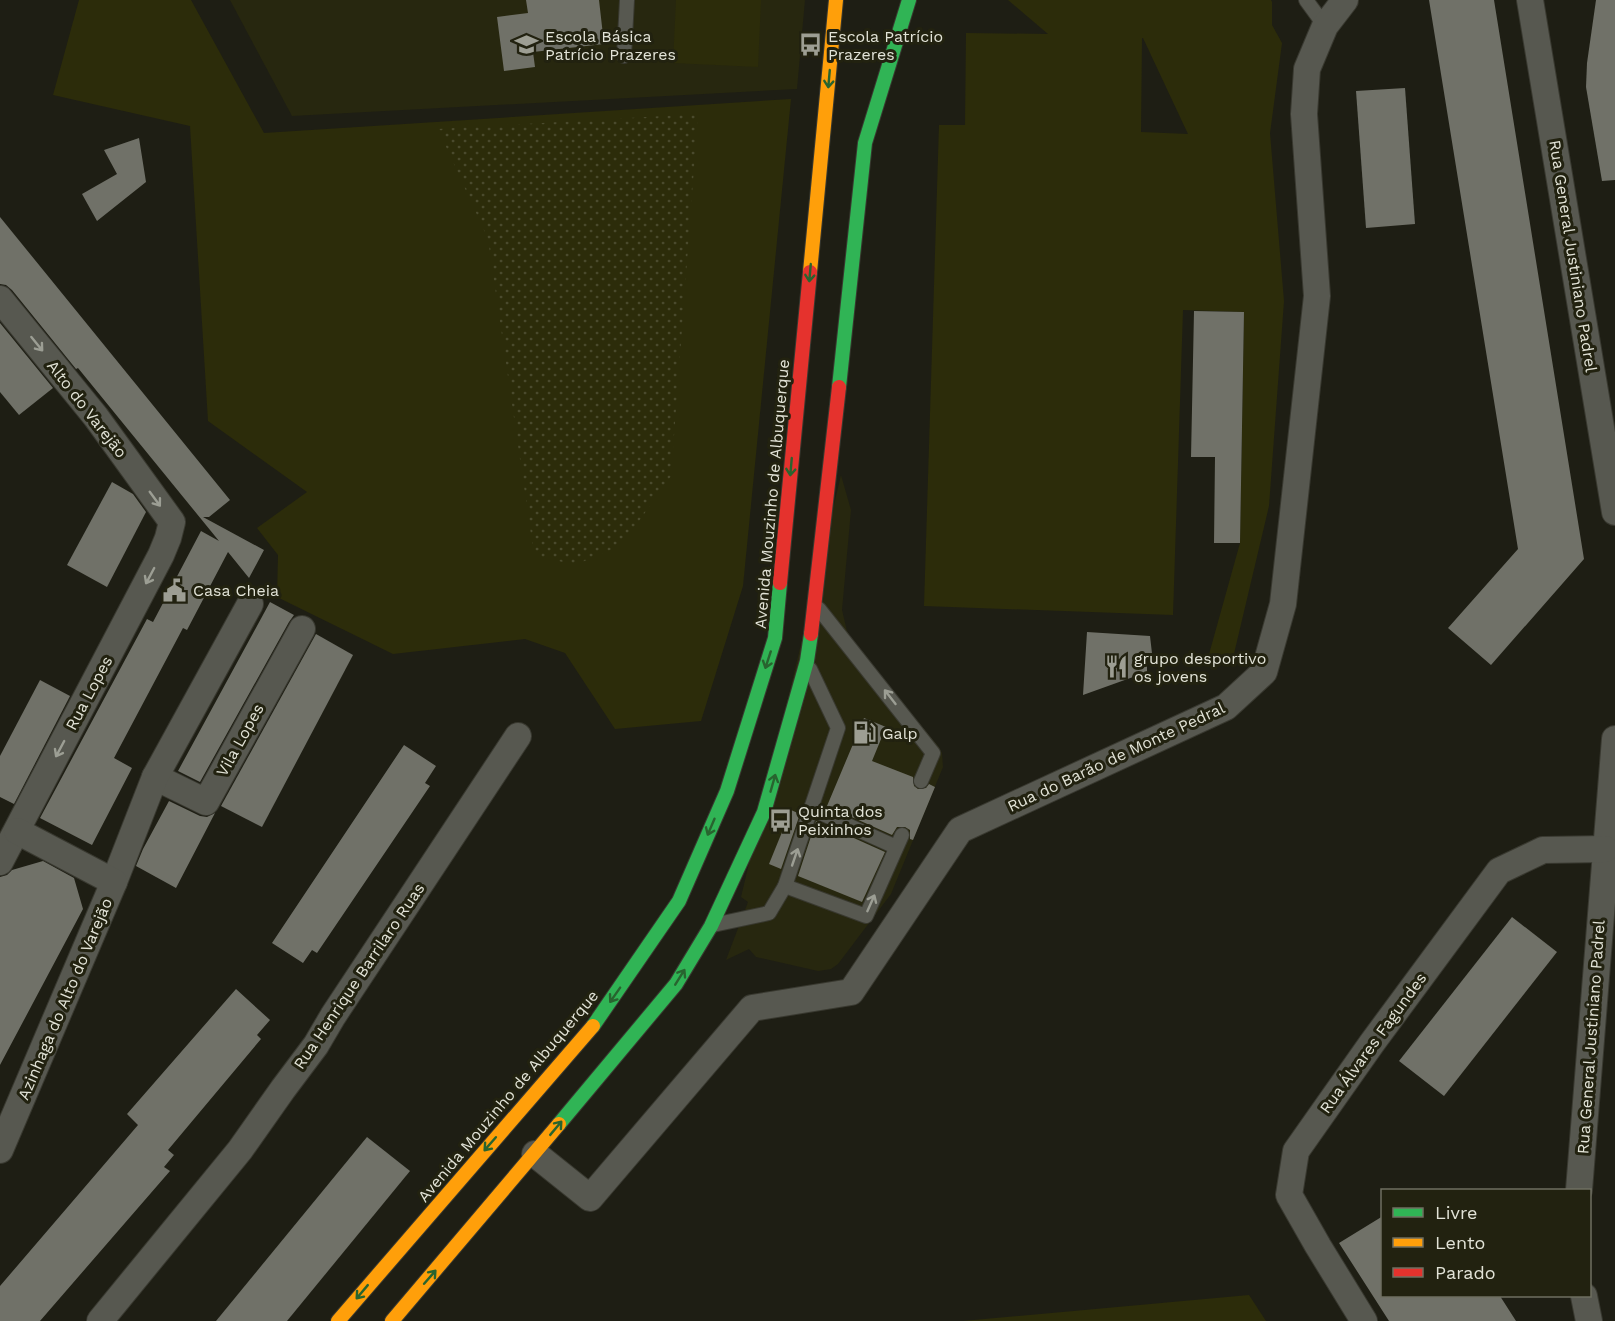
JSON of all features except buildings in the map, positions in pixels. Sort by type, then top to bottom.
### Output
[{"type":"main road","name":"Avenida Mouzinho de Albuquerque","points":[[338,1321],[450,1188],[598,1020],[679,901],[727,791],[775,638],[836,0]]},
{"type":"main road","points":[[392,1321],[676,984],[711,926],[764,812],[807,661],[816,605],[865,143],[909,0]]},
{"type":"street","name":"Rua do Barão de Monte Pedral","points":[[535,1154],[590,1198],[752,1008],[851,992],[960,830],[1226,707],[1264,672],[1283,604],[1317,296],[1304,114],[1307,69],[1325,26],[1345,0]]},
{"type":"street","name":"Rua General Justiniano Padrel","points":[[1530,0],[1615,512]]},
{"type":"street","name":"Alto do Varejão","points":[[0,299],[96,417],[172,522]]},
{"type":"street","name":"Rua Lopes","points":[[0,862],[161,555],[172,522]]},
{"type":"street","points":[[114,882],[155,777],[250,604]]},
{"type":"street","name":"Vila Lopes","points":[[155,777],[206,802],[302,629]]},
{"type":"street","name":"Rua Henrique Barrilaro Ruas","points":[[100,1321],[240,1150],[316,1045],[518,736]]},
{"type":"street","name":"Rua General Justiniano Padrel","points":[[1579,1189],[1615,739]]},
{"type":"street","name":"Azinhaga do Alto do Varejão","points":[[0,1150],[114,882],[17,831]]},
{"type":"street","name":"Rua Álvares Fagundes","points":[[1364,1321],[1289,1195],[1296,1151],[1372,1043],[1499,871],[1543,850],[1605,849]]},
{"type":"street","points":[[1584,1297],[1589,1321]]},
{"type":"lane","points":[[624,56],[627,0]]},
{"type":"lane","points":[[1306,0],[1325,26]]},
{"type":"lane","points":[[816,605],[933,753],[921,781]]},
{"type":"lane","points":[[711,926],[769,913],[785,886],[838,728],[807,661]]},
{"type":"lane","points":[[785,886],[866,916],[899,841],[812,809]]},
{"type":"shaded area","points":[[79,0],[191,0],[264,133],[791,99],[743,586],[701,721],[615,729],[565,653],[525,639],[393,654],[277,597],[278,555],[257,528],[307,492],[208,421],[190,126],[53,95]]},
{"type":"shaded area","name":"Escola Básica Patrício Prazeres","points":[[230,0],[805,0],[797,89],[292,116]]},
{"type":"shaded area","points":[[676,0],[761,0],[758,67],[673,63]]},
{"type":"shaded area","points":[[1008,0],[1271,0],[1272,2],[1272,25],[1282,43],[1270,133],[1284,301],[1269,506],[1233,658],[1206,665],[1240,543],[1244,312],[1183,310],[1173,615],[924,606],[939,125],[965,125],[966,33],[1048,34]],"holes":[[[1143,38],[1188,134],[1141,132]]]},
{"type":"shaded area","points":[[698,114],[671,476],[622,545],[575,565],[534,555],[488,239],[438,129]]},
{"type":"shaded area","name":"Galp","points":[[841,475],[851,510],[842,610],[847,631],[858,650],[939,747],[943,767],[891,894],[838,964],[831,969],[818,971],[756,957],[749,949],[726,960],[748,902],[741,897]]},
{"type":"shaded area","points":[[1249,1295],[1266,1321],[963,1321]]},
{"type":"traffic: fast","points":[[839,387],[865,143],[909,0]]},
{"type":"traffic: fast","points":[[593,1026],[679,901],[727,791],[775,638],[780,583]]},
{"type":"traffic: fast","points":[[559,1124],[676,984],[711,926],[764,812],[807,661],[811,634]]},
{"type":"traffic: slow","points":[[810,272],[836,0]]},
{"type":"traffic: slow","points":[[338,1321],[593,1026]]},
{"type":"traffic: slow","points":[[392,1321],[559,1124]]},
{"type":"traffic: jam","points":[[780,583],[810,272]]},
{"type":"traffic: jam","points":[[811,634],[839,387]]},
{"type":"place","name":"Escola Básica Patrício Prazeres","points":[[527,45]]},
{"type":"place","name":"Escola Patrício Prazeres","points":[[810,45]]},
{"type":"place","name":"Casa Cheia","points":[[175,590]]},
{"type":"place","name":"grupo desportivo os jovens","points":[[1116,667]]},
{"type":"place","name":"Galp","points":[[864,733]]},
{"type":"place","name":"Quinta dos Peixinhos","points":[[780,820]]}]
